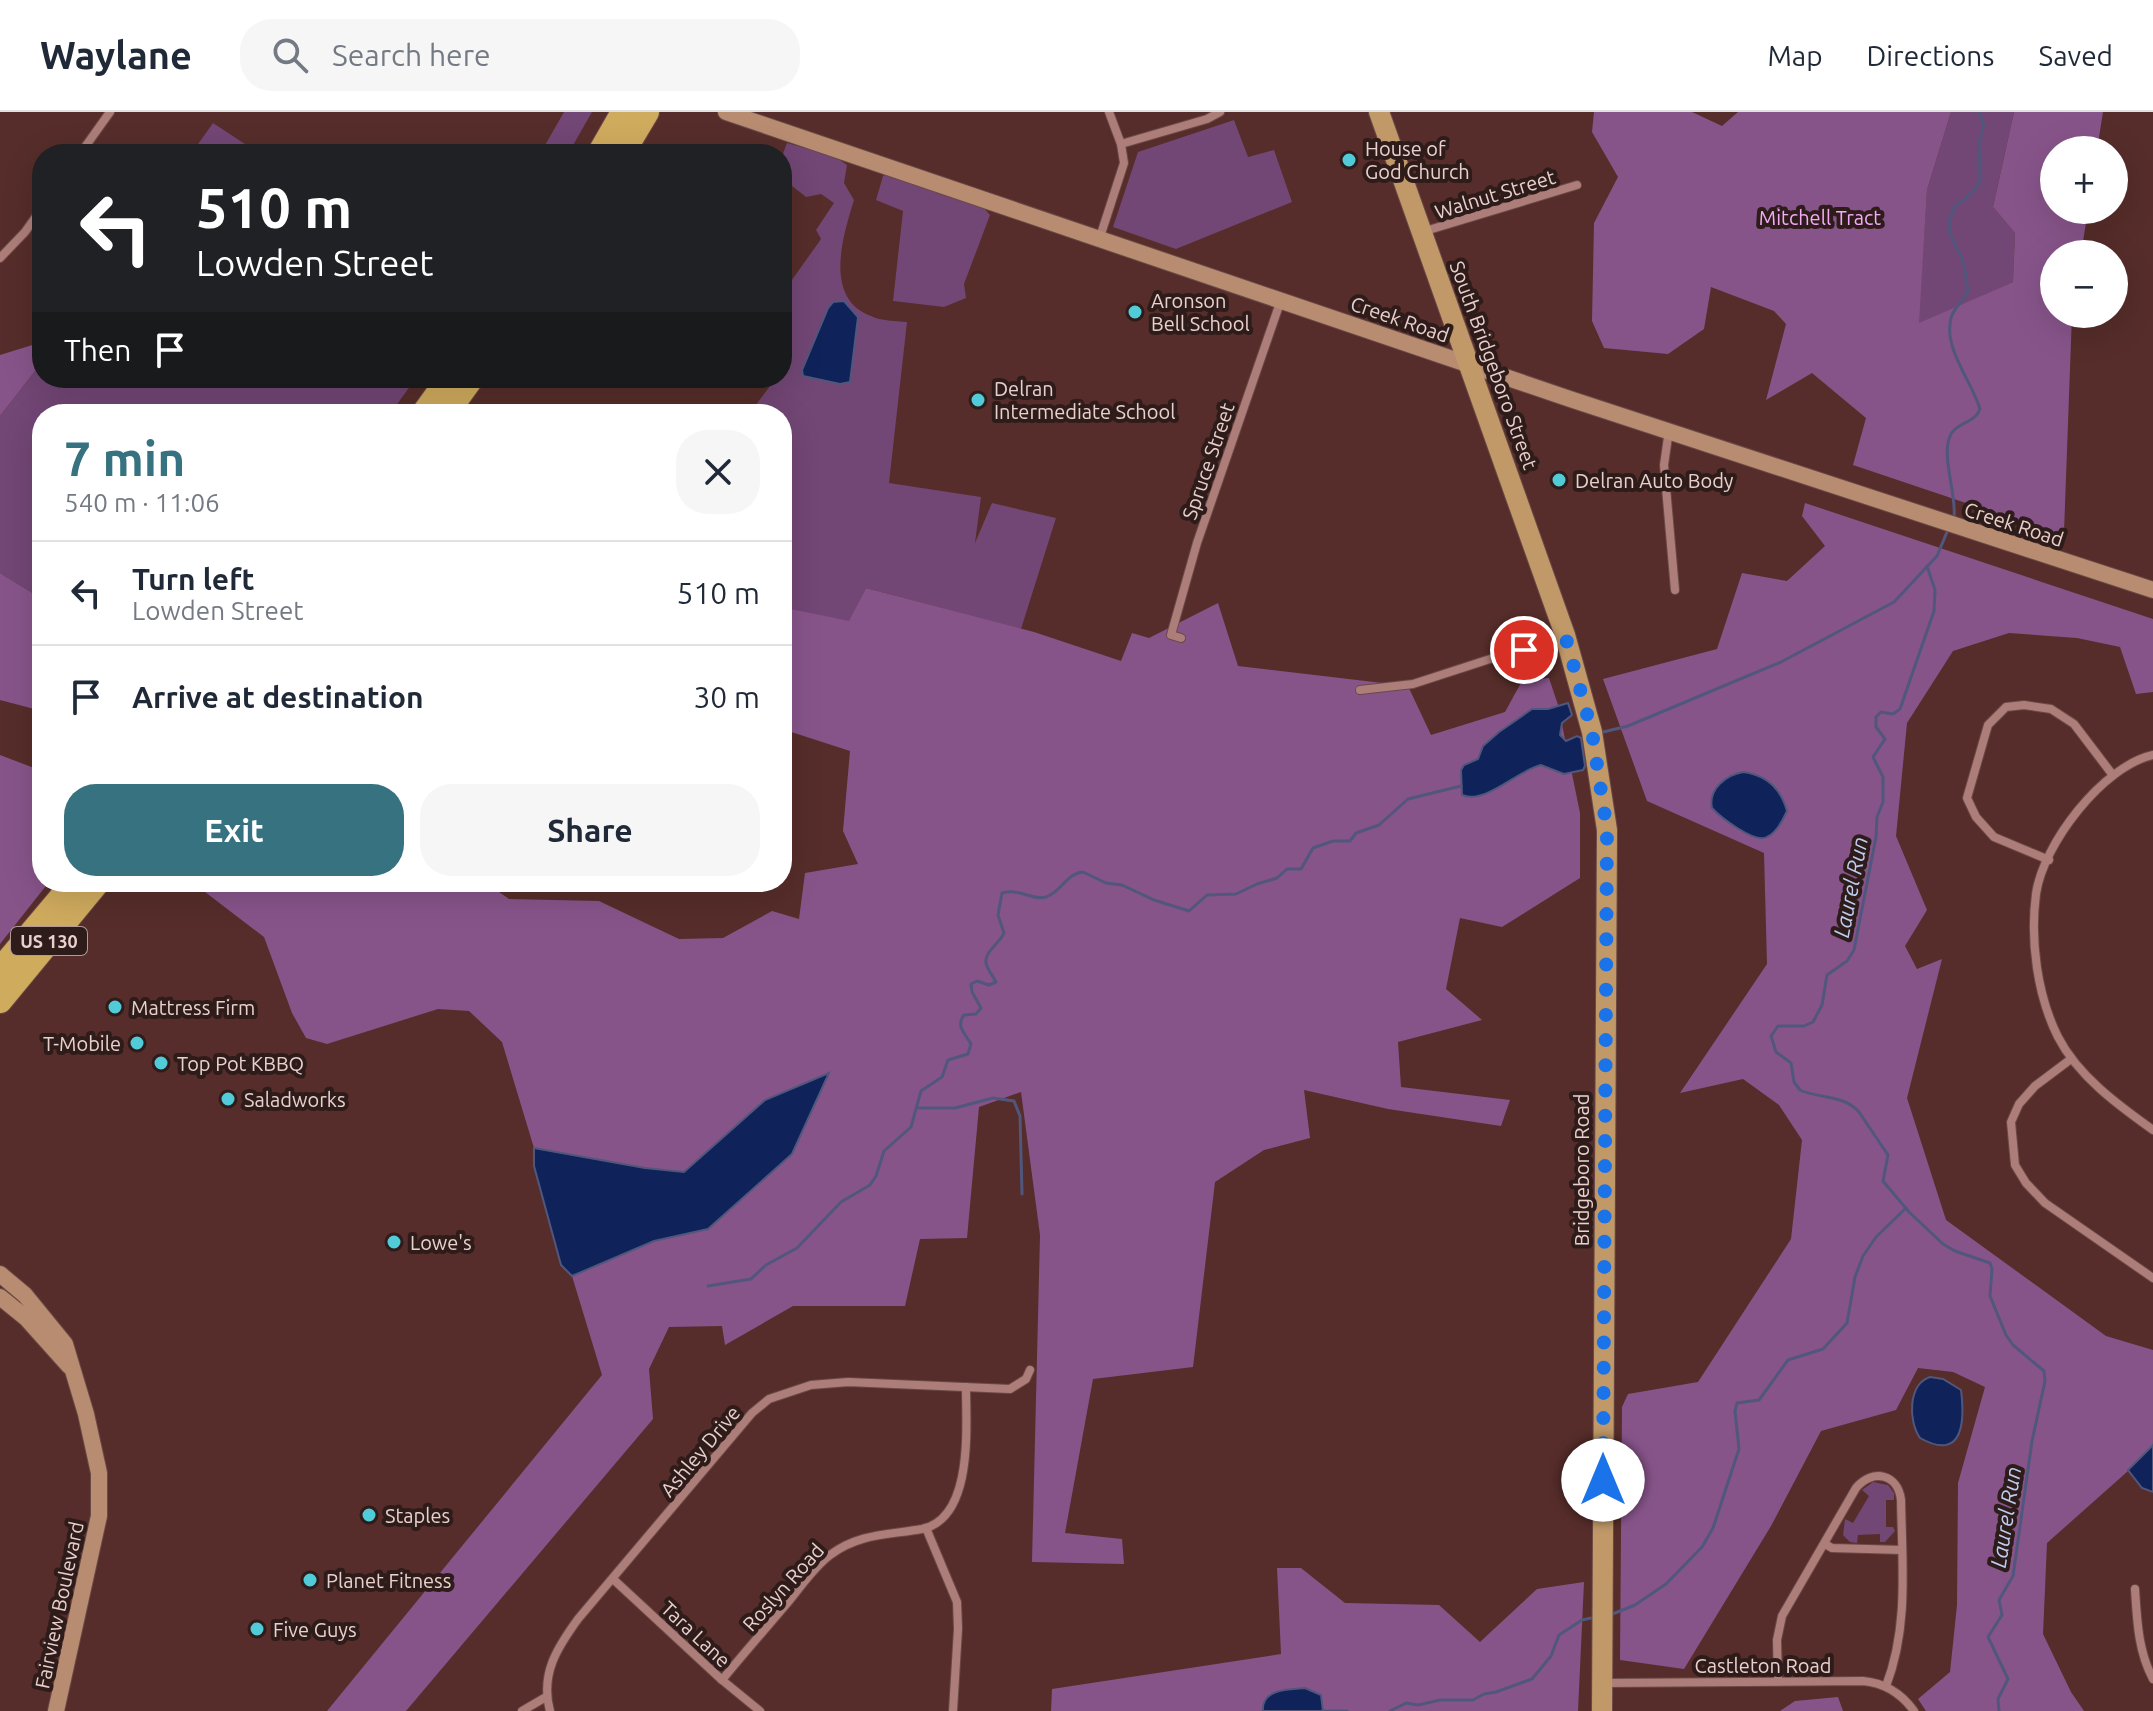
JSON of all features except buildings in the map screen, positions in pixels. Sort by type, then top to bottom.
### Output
[{"type":"highway","points":[[609,144],[643,112]]},
{"type":"highway","points":[[627,144],[643,112]]},
{"type":"highway","name":"US 130","points":[[0,970],[66,892]]},
{"type":"highway","name":"US 130","points":[[0,1001],[90,892]]},
{"type":"main road","name":"South Bridgeboro Street","points":[[1383,113],[1421,233],[1565,635]]},
{"type":"main road","name":"Bridgeboro Road","points":[[1565,635],[1592,732],[1607,830],[1602,1711]]},
{"type":"street","points":[[87,144],[110,112]]},
{"type":"street","name":"Creek Road","points":[[726,112],[1570,399],[1670,429],[2153,590]]},
{"type":"street","points":[[1100,237],[1124,163],[1121,144],[1109,112]]},
{"type":"street","points":[[1121,144],[1207,119],[1220,112]]},
{"type":"street","name":"Walnut Street","points":[[1421,233],[1577,185]]},
{"type":"street","points":[[0,258],[32,222]]},
{"type":"street","name":"Spruce Street","points":[[1181,638],[1171,635],[1197,543],[1282,300]]},
{"type":"street","points":[[1670,429],[1664,465],[1675,590]]},
{"type":"street","points":[[1360,690],[1413,684],[1565,635]]},
{"type":"street","points":[[2049,860],[1994,837],[1976,817],[1967,798],[1988,725],[2006,707],[2024,705],[2051,709],[2074,724],[2112,774]]},
{"type":"street","points":[[2153,755],[2112,774],[2087,797],[2065,829],[2036,891],[2035,953],[2049,1015],[2071,1059],[2117,1103],[2153,1130]]},
{"type":"street","points":[[2071,1059],[2035,1086],[2019,1104],[2011,1122],[2015,1165],[2026,1183],[2045,1203],[2153,1278]]},
{"type":"street","name":"Fairview Boulevard","points":[[0,1274],[25,1295],[65,1344],[86,1414],[99,1473],[99,1516],[56,1711]]},
{"type":"street","name":"Fairview Boulevard","points":[[0,1297],[26,1318],[71,1367]]},
{"type":"street","name":"Ashley Drive","points":[[550,1711],[545,1682],[557,1648],[752,1413],[769,1399],[823,1384],[1010,1389],[1026,1379],[1030,1370]]},
{"type":"street","points":[[953,1711],[957,1602],[926,1528],[942,1516],[963,1482],[966,1387]]},
{"type":"street","points":[[1778,1680],[1777,1640],[1782,1616],[1859,1484],[1869,1477],[1878,1476],[1893,1481],[1900,1490],[1900,1642],[1886,1686],[1899,1694],[1914,1711]]},
{"type":"street","name":"Roslyn Road","points":[[722,1680],[829,1556],[867,1536],[926,1528]]},
{"type":"street","points":[[1825,1544],[1832,1548],[1902,1550]]},
{"type":"street","name":"Tara Lane","points":[[613,1579],[760,1711]]},
{"type":"street","points":[[2135,1589],[2138,1631],[2153,1679]]},
{"type":"street","name":"Castleton Road","points":[[1602,1683],[1778,1680],[1863,1681],[1886,1686]]},
{"type":"street","points":[[522,1711],[546,1697]]},
{"type":"shaded area","points":[[564,112],[592,112],[574,144],[546,144]]},
{"type":"shaded area","points":[[1951,112],[2014,112],[1993,207],[2015,233],[2013,282],[1918,324],[1927,190]]},
{"type":"shaded area","points":[[1234,120],[1248,157],[1274,150],[1292,202],[1176,249],[1113,227],[1138,152]]},
{"type":"shaded area","points":[[213,123],[245,144],[198,144]]},
{"type":"shaded area","points":[[792,144],[834,156],[847,165],[844,183],[854,200],[840,265],[847,295],[856,307],[871,316],[907,322],[889,483],[981,497],[975,543],[992,503],[1056,518],[1021,629],[866,588],[849,622],[792,609],[792,404],[756,404],[768,388],[792,388],[792,280],[821,239],[816,230],[834,203],[821,194],[806,197],[792,186]]},
{"type":"shaded area","points":[[886,174],[983,207],[990,215],[964,284],[966,298],[944,307],[893,301],[903,211],[876,200]]},
{"type":"shaded area","points":[[32,375],[32,388],[409,388],[397,404],[32,404],[32,593],[0,573],[0,416]]},
{"type":"shaded area","points":[[1873,1482],[1888,1485],[1894,1493],[1894,1500],[1886,1500],[1886,1527],[1893,1527],[1895,1531],[1885,1542],[1880,1542],[1880,1534],[1858,1535],[1857,1543],[1850,1542],[1843,1535],[1845,1519],[1853,1523],[1869,1496],[1862,1490]]},
{"type":"green space","name":"Mitchell Tract","points":[[1594,112],[1692,112],[1722,126],[1738,112],[1951,112],[1927,190],[1919,323],[2013,282],[2015,233],[1993,207],[2014,112],[2103,112],[2099,136],[2040,136],[2040,224],[2086,224],[2083,240],[2040,240],[2040,328],[2071,328],[2064,532],[2061,535],[1853,465],[1866,418],[1812,373],[1766,400],[1786,324],[1774,311],[1711,287],[1704,329],[1668,354],[1604,348],[1592,321],[1594,223],[1618,177],[1592,132]]},
{"type":"green space","points":[[32,345],[32,375],[0,416],[0,355]]},
{"type":"green space","points":[[1805,503],[2153,619],[2153,692],[2136,694],[2120,647],[2077,638],[2009,633],[1953,651],[1907,723],[1896,836],[1927,910],[1905,946],[1917,969],[1942,959],[1907,1098],[1946,1220],[2106,1336],[2153,1350],[2153,1445],[2047,1543],[2043,1634],[2071,1692],[2084,1711],[1926,1711],[1918,1699],[1950,1672],[1957,1605],[1958,1483],[1985,1387],[1953,1372],[1918,1368],[1896,1410],[1821,1431],[1771,1526],[1684,1669],[1620,1660],[1622,1407],[1628,1394],[1698,1382],[1791,1239],[1802,1140],[1779,1105],[1743,1079],[1680,1093],[1767,964],[1764,853],[1647,801],[1603,679],[1717,649],[1742,573],[1787,581],[1825,546],[1802,516]]},
{"type":"green space","points":[[0,573],[32,593],[32,708],[0,700]]},
{"type":"green space","points":[[866,588],[1034,632],[1121,661],[1132,633],[1149,638],[1218,603],[1238,666],[1408,686],[1431,735],[1505,712],[1522,681],[1549,678],[1558,705],[1580,813],[1580,878],[1502,927],[1460,918],[1446,989],[1482,1020],[1398,1042],[1401,1087],[1510,1100],[1501,1126],[1388,1109],[1304,1090],[1310,1138],[1264,1150],[1215,1182],[1193,1367],[1093,1379],[1065,1533],[1122,1539],[1124,1564],[1032,1562],[1040,1235],[1021,1092],[979,1107],[967,1238],[920,1239],[905,1306],[793,1306],[725,1345],[722,1326],[669,1327],[649,1369],[653,1419],[406,1711],[327,1711],[602,1375],[572,1276],[654,1241],[708,1229],[765,1100],[684,1172],[534,1148],[502,1042],[469,1011],[438,1009],[327,1044],[306,1038],[292,1013],[264,937],[205,892],[499,892],[509,899],[599,901],[679,939],[723,938],[772,911],[799,919],[805,873],[858,864],[843,831],[850,751],[792,732],[792,609],[849,621]]},
{"type":"green space","points":[[0,755],[32,767],[32,892],[41,892],[0,944]]},
{"type":"green space","points":[[1277,1568],[1301,1568],[1345,1603],[1439,1605],[1480,1642],[1537,1589],[1584,1582],[1578,1711],[1051,1711],[1052,1689],[1281,1654]]},
{"type":"green space","points":[[1838,1697],[1843,1711],[1780,1711],[1795,1701]]},
{"type":"water","points":[[844,301],[858,317],[850,382],[840,384],[803,376],[802,370],[828,308],[833,302]]},
{"type":"water","points":[[1568,703],[1572,715],[1562,723],[1560,735],[1566,741],[1577,736],[1581,738],[1583,770],[1564,774],[1541,765],[1481,795],[1462,795],[1461,770],[1464,765],[1478,759],[1483,746],[1499,732],[1532,709],[1548,709]]},
{"type":"water","points":[[1743,772],[1765,780],[1777,790],[1787,811],[1767,837],[1754,837],[1746,833],[1712,808],[1713,795],[1720,784],[1730,776]]},
{"type":"water","points":[[829,1073],[792,1154],[708,1229],[654,1241],[572,1276],[561,1265],[534,1166],[534,1148],[684,1172],[765,1100]]},
{"type":"water","points":[[1930,1377],[1943,1379],[1961,1390],[1961,1426],[1953,1442],[1945,1445],[1920,1438],[1913,1422],[1912,1404],[1917,1387]]},
{"type":"water","points":[[2153,1445],[2153,1492],[2142,1488],[2128,1470]]},
{"type":"water","points":[[1305,1688],[1321,1695],[1323,1711],[1263,1711],[1266,1698],[1271,1694]]},
{"type":"waterway","name":"Laurel Run","points":[[1954,518],[1948,442],[1954,430],[1978,414],[1980,409],[1951,341],[1951,318],[1968,291],[1964,266],[1949,223],[1955,206],[1969,196],[1980,182],[1979,141],[1984,125],[1979,112]]},
{"type":"waterway","points":[[1603,732],[1628,726],[1781,662],[1894,602],[1937,556],[1947,532]]},
{"type":"waterway","name":"Laurel Run","points":[[1927,566],[1935,590],[1934,611],[1900,709],[1893,714],[1881,712],[1876,717],[1876,727],[1885,739],[1873,757],[1883,777],[1883,802],[1877,817],[1876,837],[1854,950],[1847,961],[1827,975],[1822,1005],[1813,1022],[1804,1026],[1778,1026],[1771,1036],[1776,1052],[1791,1063],[1794,1082],[1800,1090],[1846,1102],[1859,1112],[1888,1155],[1883,1181],[1909,1212],[1943,1244],[1990,1263],[1990,1296],[2006,1335],[2013,1345],[2044,1371],[2045,1381],[2032,1441],[2013,1576],[1999,1600],[2002,1615],[1988,1637],[2008,1679],[1998,1699],[1999,1711]]},
{"type":"waterway","points":[[708,1286],[751,1279],[766,1265],[797,1248],[841,1202],[870,1185],[884,1151],[911,1127],[921,1091],[942,1077],[948,1060],[968,1054],[971,1044],[961,1023],[964,1015],[976,1014],[981,1008],[971,984],[977,981],[989,985],[996,982],[986,959],[1004,933],[998,915],[1002,893],[1046,897],[1072,876],[1083,872],[1189,911],[1207,895],[1236,894],[1277,878],[1287,869],[1301,869],[1313,848],[1333,841],[1350,841],[1356,833],[1379,825],[1408,799],[1461,786]]},
{"type":"waterway","points":[[919,1108],[955,1108],[993,1098],[1014,1101],[1020,1116],[1022,1194]]},
{"type":"waterway","points":[[1610,1615],[1635,1605],[1666,1584],[1702,1547],[1713,1528],[1739,1449],[1737,1403],[1759,1400],[1788,1360],[1823,1349],[1847,1323],[1855,1277],[1863,1256],[1876,1237],[1906,1208]]},
{"type":"waterway","points":[[1390,1711],[1406,1703],[1418,1705],[1440,1700],[1473,1700],[1532,1679],[1551,1656],[1559,1635],[1582,1620],[1591,1618]]},
{"type":"waterway","points":[[1322,1711],[1347,1711]]},
{"type":"place","name":"House of God Church","points":[[1349,160]]},
{"type":"place","name":"Aronson Bell School","points":[[1135,312]]},
{"type":"place","name":"Delran Intermediate School","points":[[978,400]]},
{"type":"place","name":"Delran Auto Body","points":[[1559,480]]},
{"type":"place","name":"Mattress Firm","points":[[115,1007]]},
{"type":"place","name":"T-Mobile","points":[[137,1043]]},
{"type":"place","name":"Top Pot KBBQ","points":[[161,1063]]},
{"type":"place","name":"Saladworks","points":[[228,1099]]},
{"type":"place","name":"Lowe's","points":[[394,1242]]},
{"type":"place","name":"Staples","points":[[369,1515]]},
{"type":"place","name":"Planet Fitness","points":[[310,1580]]},
{"type":"place","name":"Five Guys","points":[[257,1629]]},
{"type":"route","points":[[1524,650],[1565,635],[1592,732],[1607,830],[1603,1480]]}]
